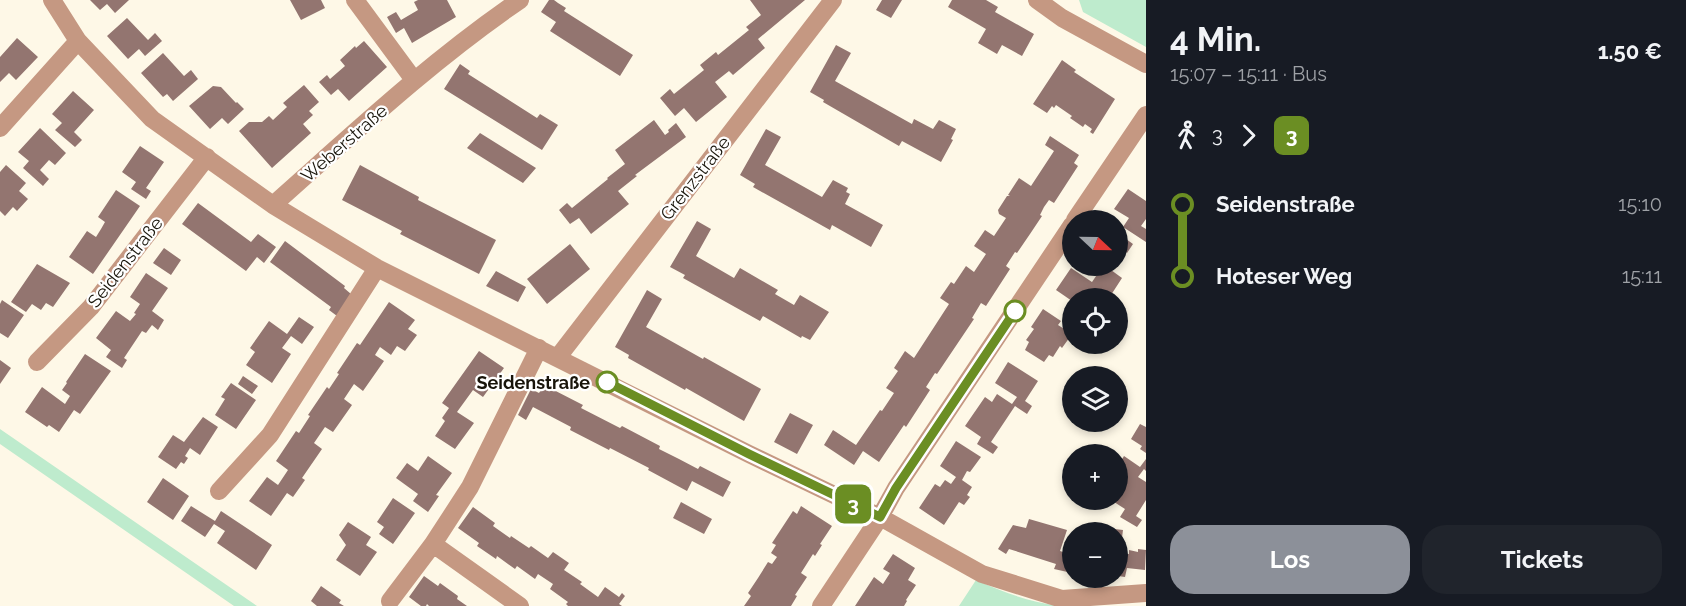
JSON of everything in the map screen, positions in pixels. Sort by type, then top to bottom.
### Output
[{"type":"street","points":[[52,0],[78,41],[152,119],[273,205],[377,268],[880,517],[982,574],[1062,599],[1146,593]]},
{"type":"street","points":[[355,0],[414,80]]},
{"type":"street","name":"Weberstraße","points":[[273,205],[414,80],[520,0]]},
{"type":"street","name":"Grenzstraße","points":[[558,357],[833,0]]},
{"type":"street","points":[[1037,0],[1062,18],[1146,64]]},
{"type":"street","points":[[0,128],[78,41]]},
{"type":"street","points":[[1082,210],[1146,115]]},
{"type":"street","name":"Seidenstraße","points":[[37,362],[91,307],[207,157]]},
{"type":"street","points":[[821,606],[880,517],[896,488],[1062,240]]},
{"type":"street","points":[[219,491],[270,435],[377,268]]},
{"type":"street","points":[[390,601],[433,544],[470,487],[539,348]]},
{"type":"street","points":[[433,544],[520,606]]},
{"type":"green space","points":[[1079,0],[1146,0],[1146,47],[1083,12]]},
{"type":"green space","points":[[0,429],[257,606],[234,606],[0,444]]},
{"type":"green space","points":[[976,580],[1017,596],[1061,606],[959,606]]},
{"type":"building","points":[[90,0],[129,0],[115,13],[107,4],[100,10]]},
{"type":"building","points":[[290,0],[321,0],[325,8],[301,20]]},
{"type":"building","points":[[447,0],[456,17],[412,43],[404,28],[396,33],[387,17],[396,12],[401,20],[418,10],[414,2]]},
{"type":"building","points":[[549,0],[554,0],[566,8],[564,11],[633,55],[620,76],[550,31],[556,22],[541,12]]},
{"type":"building","points":[[750,0],[805,0],[758,39],[765,48],[733,75],[729,71],[715,82],[727,97],[696,122],[684,108],[675,116],[660,98],[670,89],[674,94],[704,70],[700,65],[716,52],[718,55],[749,30],[746,27],[761,15]]},
{"type":"building","points":[[882,0],[902,0],[891,18],[876,10]]},
{"type":"building","points":[[952,0],[986,0],[998,7],[995,12],[1034,34],[1022,56],[1002,45],[997,54],[978,43],[986,29],[948,7]]},
{"type":"building","points":[[127,18],[148,40],[155,33],[162,41],[145,56],[139,49],[128,59],[107,36]]},
{"type":"building","points":[[17,38],[38,57],[16,80],[9,73],[0,82],[0,57]]},
{"type":"building","points":[[364,41],[387,67],[349,101],[338,89],[331,95],[319,82],[327,75],[330,79],[345,66],[340,60]]},
{"type":"building","points":[[836,45],[851,53],[835,81],[912,124],[914,119],[933,129],[939,120],[956,129],[951,139],[953,140],[941,162],[902,141],[899,146],[823,102],[824,100],[810,92]]},
{"type":"building","points":[[163,53],[184,76],[191,70],[198,79],[173,101],[167,94],[163,97],[141,73]]},
{"type":"building","points":[[1062,60],[1076,70],[1074,72],[1115,99],[1093,134],[1090,132],[1092,129],[1085,124],[1083,127],[1056,105],[1054,108],[1052,106],[1047,113],[1033,104]]},
{"type":"building","points":[[460,64],[470,71],[468,74],[537,118],[540,114],[558,125],[542,150],[444,89]]},
{"type":"building","points":[[304,85],[319,102],[309,111],[313,115],[303,124],[311,133],[272,168],[239,131],[249,122],[262,122],[269,116],[273,120],[287,107],[283,103]]},
{"type":"building","points":[[213,86],[221,87],[244,109],[228,124],[222,118],[210,129],[189,106]]},
{"type":"building","points":[[73,91],[94,110],[74,132],[82,140],[75,147],[55,130],[62,123],[52,114]]},
{"type":"building","points":[[654,120],[665,135],[676,123],[686,137],[635,175],[637,176],[618,191],[629,204],[591,234],[579,218],[570,224],[559,210],[567,203],[572,208],[625,164],[615,150]]},
{"type":"building","points":[[40,128],[66,153],[55,165],[49,160],[40,170],[49,179],[43,186],[23,168],[29,161],[18,152]]},
{"type":"building","points":[[766,129],[781,137],[765,165],[822,197],[833,180],[848,188],[846,192],[850,194],[845,204],[883,225],[871,247],[832,225],[830,230],[753,187],[755,184],[740,175]]},
{"type":"building","points":[[480,133],[536,168],[523,183],[467,148]]},
{"type":"building","points":[[1050,136],[1079,155],[1074,163],[1078,166],[1054,203],[1049,200],[1044,207],[1040,215],[1042,216],[1006,266],[1010,269],[986,306],[981,303],[972,318],[974,319],[926,387],[930,390],[906,427],[904,425],[879,462],[863,451],[854,465],[824,445],[833,430],[856,445],[880,410],[882,411],[894,393],[886,388],[898,371],[894,368],[905,351],[914,358],[949,304],[940,298],[951,282],[954,284],[966,266],[974,272],[986,254],[974,246],[985,230],[994,236],[1006,218],[999,214],[998,210],[1007,196],[1010,196],[1008,195],[1019,178],[1031,186],[1054,151],[1045,145]]},
{"type":"building","points":[[140,146],[164,162],[146,188],[151,191],[146,199],[131,189],[136,182],[122,172]]},
{"type":"building","points":[[6,165],[26,183],[19,191],[28,199],[17,211],[13,207],[5,216],[0,211],[0,172]]},
{"type":"building","points":[[360,165],[419,197],[418,200],[496,240],[479,274],[400,234],[402,231],[342,200]]},
{"type":"building","points":[[1128,189],[1146,201],[1146,219],[1141,226],[1146,229],[1146,242],[1128,230],[1128,210],[1114,209]]},
{"type":"building","points":[[116,190],[140,206],[93,274],[69,257],[87,231],[96,237],[105,222],[98,217]]},
{"type":"building","points":[[198,203],[251,242],[258,234],[276,247],[264,263],[257,257],[246,271],[182,224]]},
{"type":"building","points":[[697,221],[711,229],[696,256],[734,278],[740,268],[778,290],[775,294],[794,305],[800,295],[829,312],[810,340],[802,336],[801,338],[763,316],[760,321],[683,278],[685,275],[670,267]]},
{"type":"building","points":[[1128,240],[1133,244],[1128,252]]},
{"type":"building","points":[[285,241],[345,286],[344,288],[351,294],[337,316],[329,310],[331,307],[270,262]]},
{"type":"building","points":[[570,244],[590,269],[547,304],[527,279]]},
{"type":"building","points":[[164,248],[181,260],[171,275],[153,263]]},
{"type":"building","points":[[37,264],[70,283],[53,307],[46,303],[41,310],[32,304],[26,312],[11,302]]},
{"type":"building","points":[[496,271],[526,287],[518,302],[486,286]]},
{"type":"building","points":[[146,273],[168,288],[152,311],[164,320],[158,330],[152,325],[146,333],[142,331],[124,358],[127,360],[122,368],[106,357],[111,350],[96,338],[116,311],[130,321],[136,314],[134,313],[140,304],[130,297]]},
{"type":"building","points":[[1066,276],[1083,276],[1092,282],[1096,276],[1122,278],[1116,288],[1062,288],[1062,294],[1056,290]]},
{"type":"building","points":[[647,290],[662,299],[646,327],[761,389],[744,421],[628,358],[629,355],[615,347]]},
{"type":"building","points":[[2,300],[24,315],[8,338],[0,333]]},
{"type":"building","points":[[389,302],[415,320],[408,329],[417,335],[405,351],[397,346],[391,355],[380,347],[375,355],[384,361],[363,391],[354,384],[344,399],[352,405],[333,432],[325,427],[314,443],[322,449],[302,478],[305,480],[293,497],[287,493],[271,516],[249,501],[267,477],[278,485],[288,470],[276,461],[296,431],[299,433],[310,416],[308,415],[327,387],[329,389],[357,343],[360,345]]},
{"type":"building","points":[[1043,309],[1061,321],[1058,325],[1062,328],[1062,348],[1060,346],[1053,357],[1049,355],[1044,362],[1025,350],[1029,342],[1026,340],[1034,329],[1031,327]]},
{"type":"building","points":[[299,317],[314,327],[302,344],[291,336],[282,348],[291,354],[272,383],[246,365],[255,352],[250,348],[269,321],[287,334]]},
{"type":"building","points":[[479,351],[504,368],[483,397],[473,390],[457,412],[474,423],[455,449],[435,436],[445,421],[442,418],[449,408],[442,403]]},
{"type":"building","points":[[85,354],[111,371],[80,414],[74,410],[59,432],[25,412],[42,387],[65,404],[70,396],[62,390]]},
{"type":"building","points":[[0,360],[11,368],[0,384]]},
{"type":"building","points":[[1008,362],[1038,381],[1025,401],[1032,406],[1027,414],[1015,406],[991,442],[998,447],[993,454],[977,444],[981,437],[965,426],[985,397],[992,402],[997,394],[1012,404],[1017,397],[995,383]]},
{"type":"building","points":[[243,376],[258,386],[252,394],[238,384]]},
{"type":"building","points":[[231,383],[256,400],[236,429],[215,415],[225,399],[221,397]]},
{"type":"building","points":[[544,385],[583,405],[581,408],[660,446],[659,449],[698,469],[700,466],[731,482],[723,497],[692,481],[687,491],[648,470],[649,468],[570,430],[571,427],[533,407],[526,420],[518,415],[531,389],[539,393]]},
{"type":"building","points":[[790,413],[813,425],[797,454],[774,442]]},
{"type":"building","points":[[203,417],[218,427],[200,455],[190,448],[185,456],[188,458],[184,464],[181,462],[176,469],[158,457],[173,435],[184,442]]},
{"type":"building","points":[[1140,424],[1146,427],[1146,453],[1140,449],[1142,446],[1131,439]]},
{"type":"building","points":[[956,441],[981,457],[970,472],[967,471],[962,480],[972,487],[967,495],[970,497],[964,505],[959,502],[944,525],[919,508],[935,484],[940,487],[945,480],[951,484],[956,477],[940,466]]},
{"type":"building","points":[[428,456],[452,473],[436,495],[439,496],[428,512],[413,501],[418,494],[396,478],[407,463],[418,471]]},
{"type":"building","points":[[1128,459],[1140,467],[1146,459],[1146,471],[1144,469],[1138,477],[1146,482],[1146,500],[1136,516],[1142,520],[1137,527],[1120,517],[1124,510],[1128,510]]},
{"type":"building","points":[[163,478],[189,496],[173,520],[147,502]]},
{"type":"building","points":[[393,498],[415,513],[393,544],[379,534],[384,527],[377,522]]},
{"type":"building","points":[[681,502],[712,519],[704,534],[673,518]]},
{"type":"building","points":[[191,506],[215,521],[221,511],[272,545],[256,570],[217,543],[225,531],[214,524],[205,537],[181,521]]},
{"type":"building","points":[[801,506],[832,526],[815,556],[813,554],[801,573],[807,577],[795,595],[797,596],[791,606],[744,606],[751,596],[748,593],[768,562],[772,564],[777,557],[771,553],[776,545],[772,543],[793,511],[797,514]]},
{"type":"building","points":[[473,507],[495,523],[493,526],[510,538],[511,536],[529,548],[531,546],[548,558],[553,552],[569,563],[564,570],[598,597],[605,587],[619,597],[622,593],[625,596],[619,604],[622,606],[568,606],[566,604],[568,602],[550,589],[553,584],[538,574],[535,579],[517,566],[515,569],[497,556],[496,559],[477,546],[479,543],[458,528]]},
{"type":"building","points":[[1029,519],[1062,529],[1060,551],[1062,552],[1062,571],[1054,569],[1056,564],[1009,549],[1006,554],[998,549],[1013,525],[1026,528]]},
{"type":"building","points":[[348,522],[371,537],[366,545],[377,552],[360,576],[336,560],[346,545],[339,535]]},
{"type":"building","points":[[1138,549],[1146,550],[1145,570],[1128,568],[1129,550],[1138,552]]},
{"type":"building","points":[[893,554],[915,568],[908,580],[916,585],[904,606],[855,606],[874,577],[883,584],[890,573],[883,569]]},
{"type":"building","points":[[424,576],[438,586],[440,583],[467,606],[429,606],[427,604],[421,606],[409,597]]},
{"type":"building","points":[[321,586],[341,600],[339,603],[344,606],[317,606],[311,601]]},
{"type":"bus line","name":"3","points":[[607,382],[880,517],[896,488],[1015,311]]},
{"type":"place","name":"Seidenstraße","points":[[607,382]]}]
